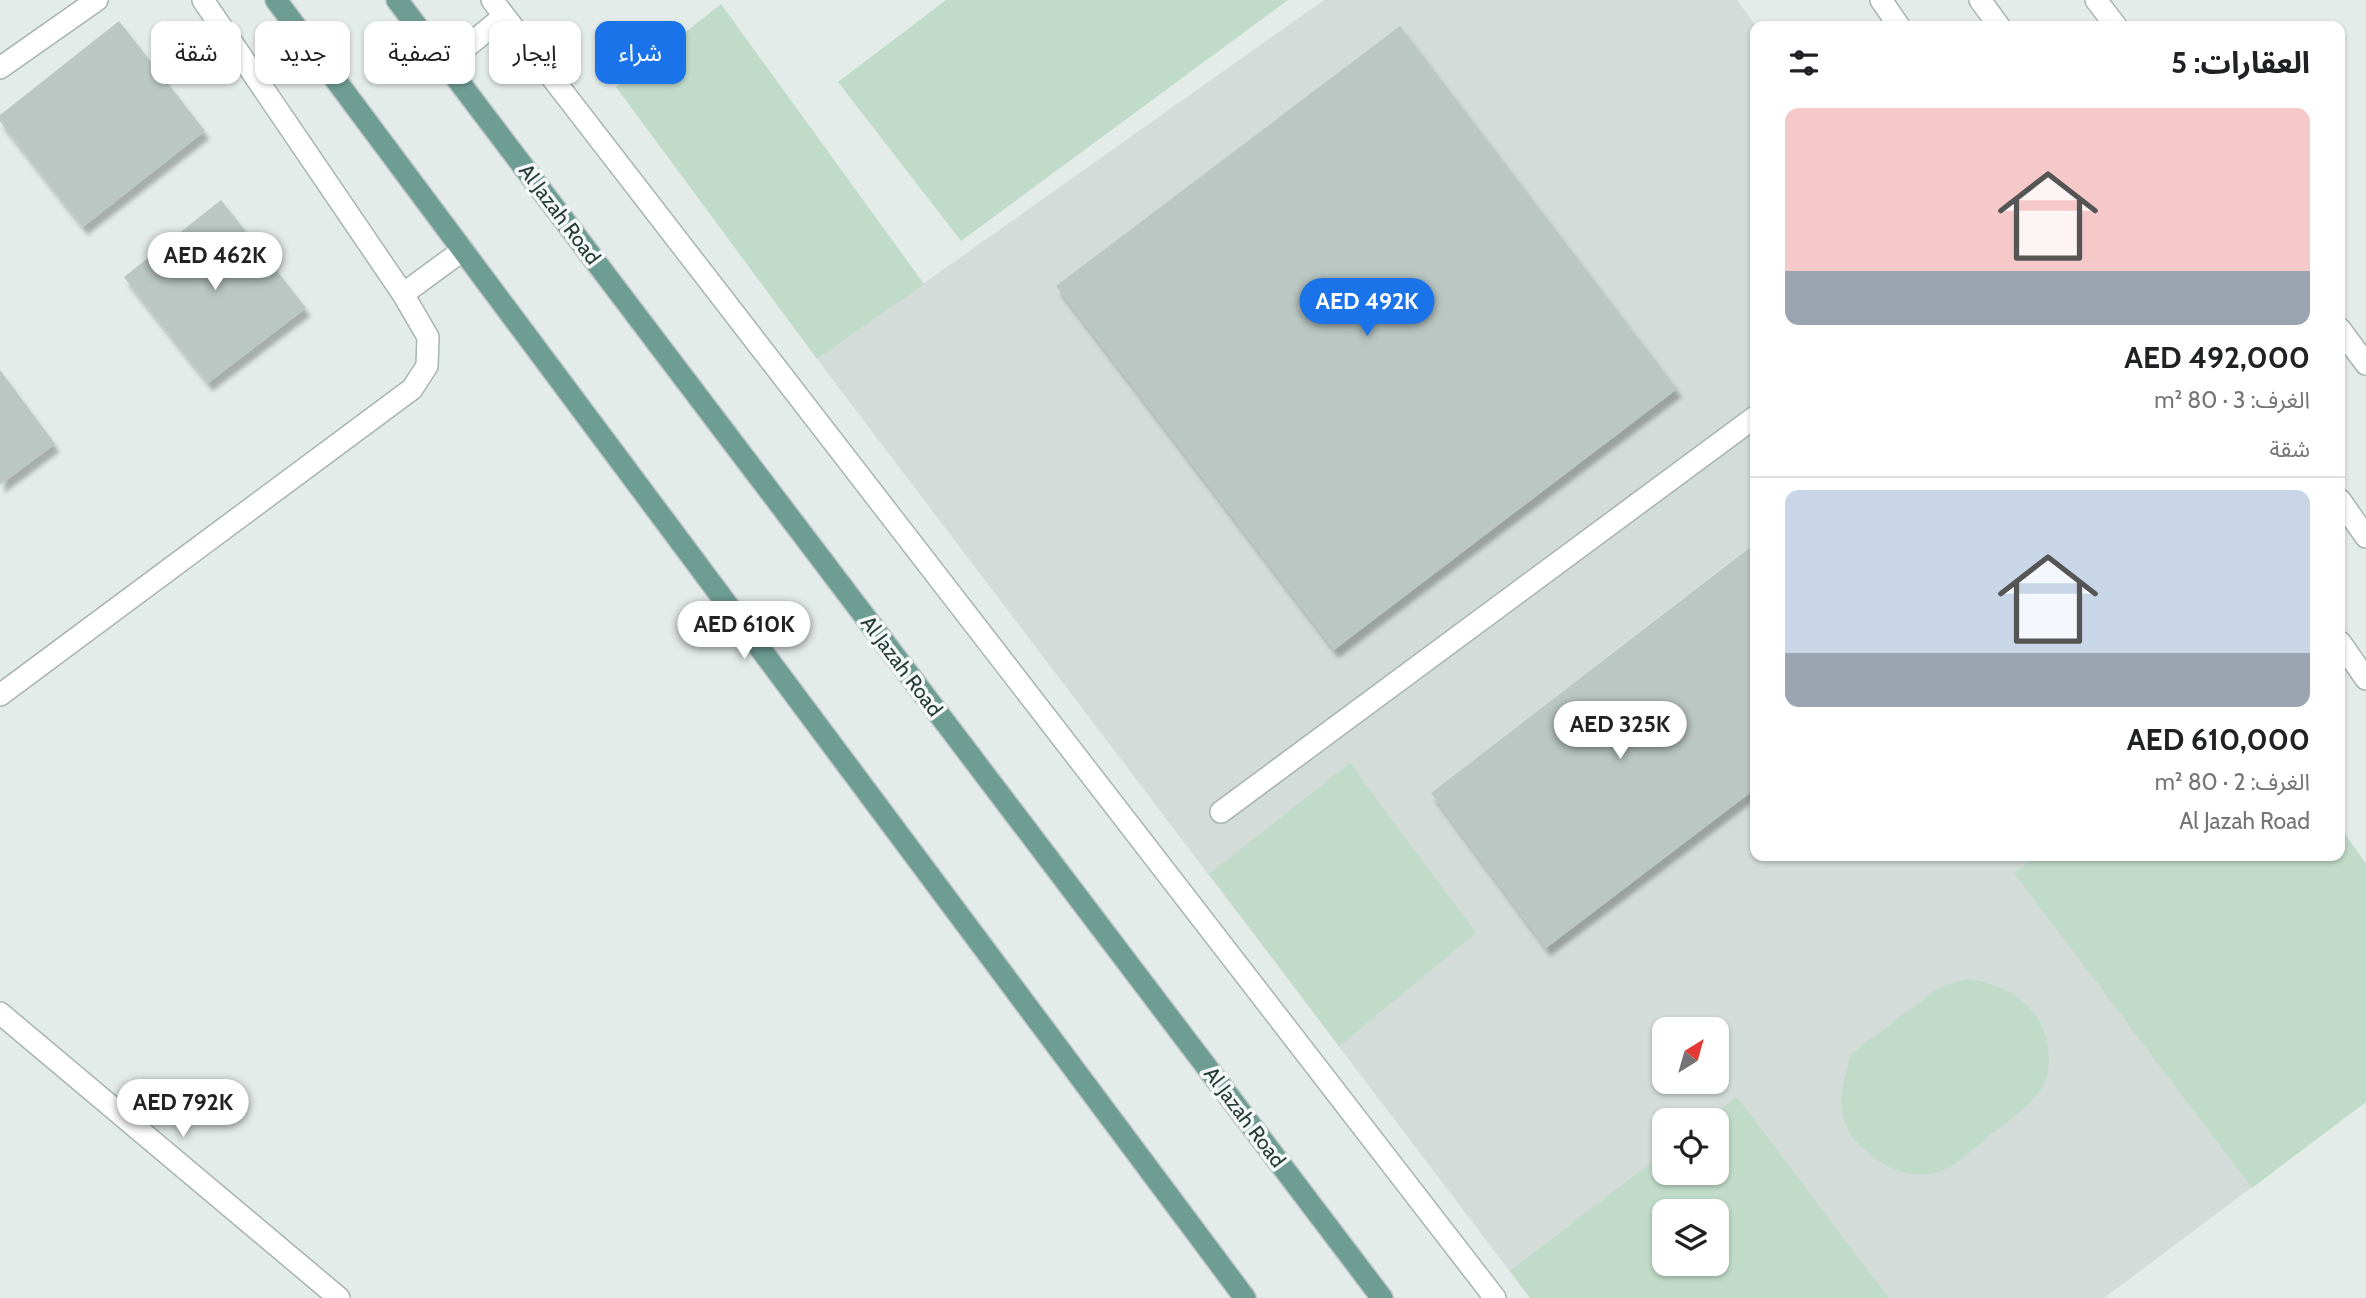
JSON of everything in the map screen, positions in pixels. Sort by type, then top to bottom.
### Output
[{"type":"main road","points":[[275,0],[1245,1298]]},
{"type":"main road","name":"Al Jazah Road","points":[[397,0],[413,21]]},
{"type":"main road","name":"Al Jazah Road","points":[[461,84],[1382,1298]]},
{"type":"street","points":[[0,68],[97,0]]},
{"type":"street","points":[[0,695],[412,389],[426,366],[428,337],[403,294],[202,0]]},
{"type":"street","points":[[1881,0],[1896,21]]},
{"type":"street","points":[[1980,0],[1995,21]]},
{"type":"street","points":[[2096,0],[2112,21]]},
{"type":"street","points":[[475,33],[498,8],[1495,1298]]},
{"type":"street","points":[[403,294],[463,250]]},
{"type":"street","points":[[2345,336],[2366,364]]},
{"type":"street","points":[[1221,812],[1750,420]]},
{"type":"street","points":[[2345,507],[2366,537]]},
{"type":"street","points":[[2345,649],[2366,679]]},
{"type":"street","points":[[0,1013],[339,1298]]},
{"type":"shaded area","points":[[1324,0],[1737,0],[1752,21],[1750,21],[1750,551],[1748,548],[1431,793],[1546,948],[1750,793],[1750,861],[2345,861],[2345,834],[2366,864],[2366,1102],[2104,1298],[1530,1298],[817,359]]},
{"type":"green space","points":[[946,0],[1288,0],[961,241],[838,82]]},
{"type":"green space","points":[[721,4],[924,284],[817,359],[616,87],[620,84],[686,84],[686,32]]},
{"type":"green space","points":[[1350,763],[1476,933],[1339,1046],[1209,874]]},
{"type":"green space","points":[[2345,834],[2366,864],[2366,1102],[2252,1188],[2014,873],[2030,861],[2345,861]]},
{"type":"green space","points":[[1966,979],[1983,982],[2012,994],[2034,1013],[2047,1042],[2047,1075],[2041,1089],[2024,1108],[1952,1166],[1927,1174],[1896,1170],[1861,1147],[1846,1126],[1842,1090],[1852,1053],[1939,988]]},
{"type":"green space","points":[[1737,1097],[1889,1298],[1530,1298],[1510,1271],[1652,1162],[1652,1185],[1729,1185],[1729,1108],[1723,1108]]},
{"type":"building","points":[[119,21],[151,62],[151,84],[168,84],[205,131],[83,227],[0,121],[0,115]]},
{"type":"building","points":[[1400,26],[1677,389],[1334,650],[1056,286]]},
{"type":"building","points":[[221,200],[306,308],[208,383],[124,277]]},
{"type":"building","points":[[0,370],[55,444],[0,485]]},
{"type":"building","points":[[1749,548],[1750,793],[1546,948],[1431,793]]}]
